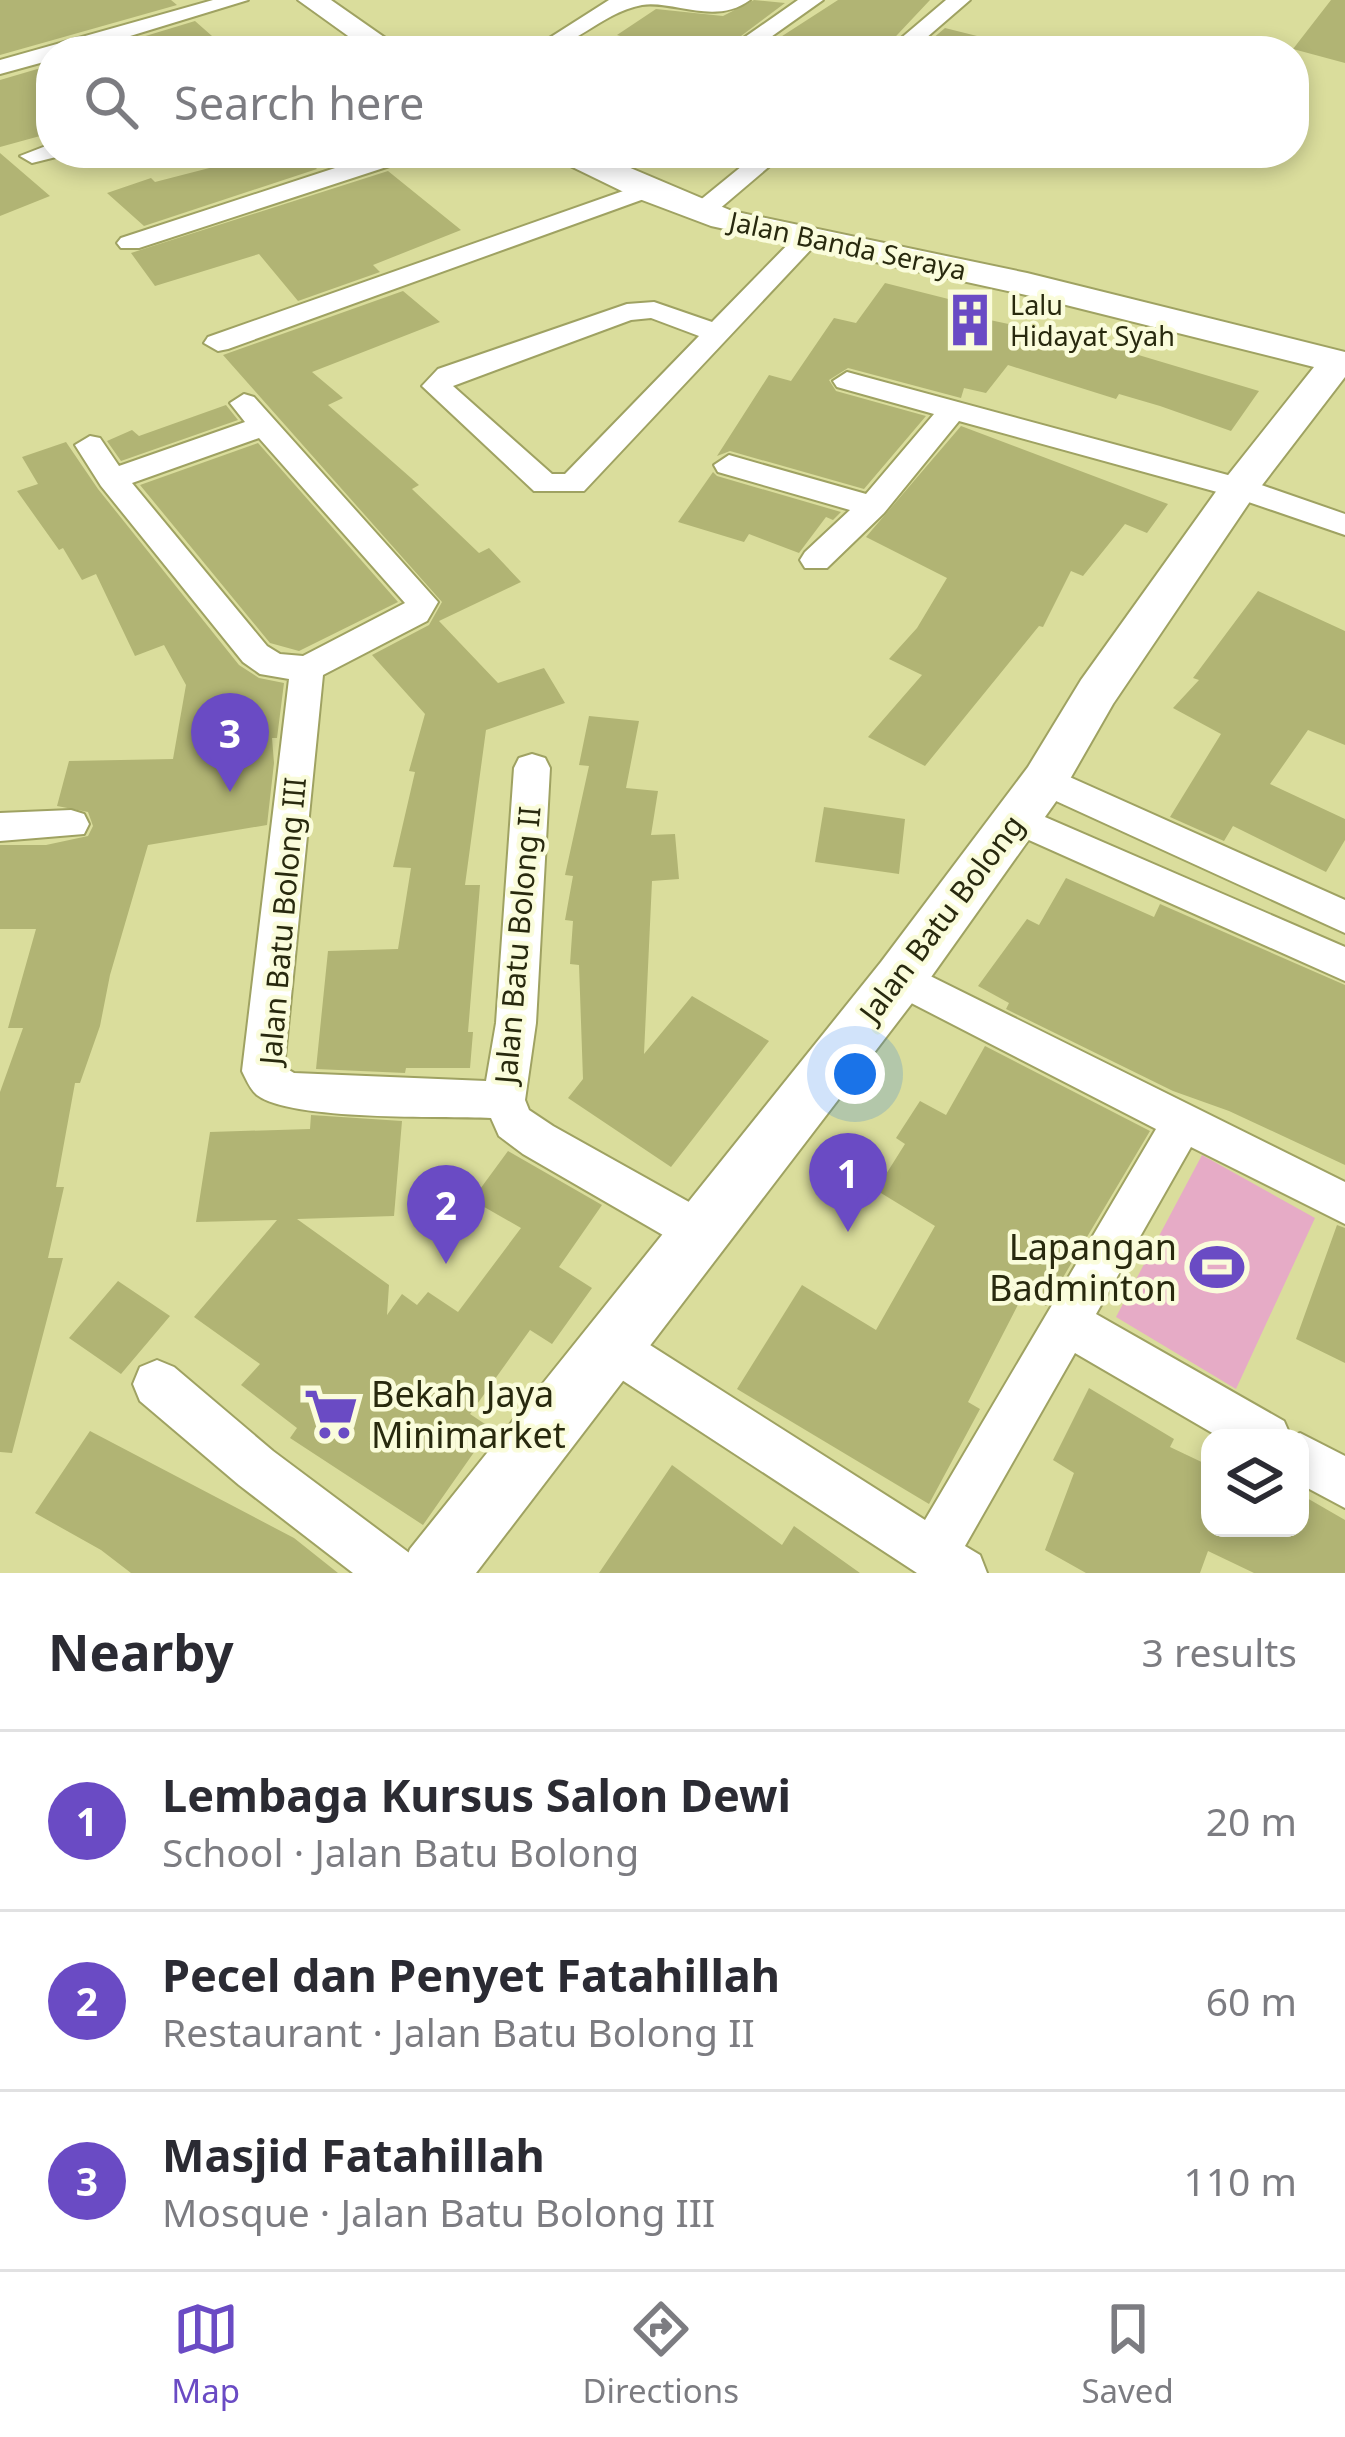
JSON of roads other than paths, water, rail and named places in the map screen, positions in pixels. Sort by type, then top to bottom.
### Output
[{"type":"street","points":[[110,36],[237,0]]},
{"type":"street","points":[[312,0],[364,36]]},
{"type":"street","points":[[563,36],[600,12],[637,0]]},
{"type":"street","points":[[661,0],[703,8],[739,0]]},
{"type":"street","points":[[758,36],[812,0]]},
{"type":"street","points":[[915,36],[959,0]]},
{"type":"street","points":[[572,2],[600,12]]},
{"type":"street","points":[[0,67],[36,57]]},
{"type":"street","points":[[130,243],[359,168]]},
{"type":"street","name":"Jalan Banda Seraya","points":[[603,168],[701,211],[1343,358]]},
{"type":"street","points":[[701,211],[754,168]]},
{"type":"street","points":[[218,343],[646,190]]},
{"type":"street","points":[[720,334],[654,310],[627,312],[448,375],[436,386],[545,484],[573,484],[720,334],[808,238]]},
{"type":"street","name":"Jalan Batu Bolong","points":[[434,1573],[900,978],[1030,799],[1097,692],[1239,488],[1343,358]]},
{"type":"street","points":[[847,381],[1239,488],[1345,525]]},
{"type":"street","points":[[816,560],[873,506],[951,412]]},
{"type":"street","points":[[90,446],[112,479],[255,654],[272,665],[307,669],[415,614],[422,602],[253,415],[112,479]]},
{"type":"street","points":[[729,465],[873,506]]},
{"type":"street","name":"Jalan Batu Bolong III","points":[[307,669],[263,1071],[270,1082],[289,1091],[504,1100]]},
{"type":"street","name":"Jalan Batu Bolong II","points":[[532,768],[516,1022],[504,1100],[514,1123],[538,1140],[698,1231]]},
{"type":"street","points":[[1030,799],[1345,917]]},
{"type":"street","points":[[1030,799],[1345,965]]},
{"type":"street","points":[[0,827],[71,824]]},
{"type":"street","points":[[900,978],[1345,1204]]},
{"type":"street","points":[[612,1347],[948,1563],[1069,1324],[1184,1120]]},
{"type":"street","points":[[1069,1324],[1251,1429]]},
{"type":"street","points":[[157,1384],[256,1468],[394,1573]]},
{"type":"street","points":[[1309,1462],[1345,1483]]},
{"type":"place","name":"Lalu Hidayat Syah","points":[[970,320]]},
{"type":"place","name":"Masjid Fatahillah","points":[[230,792]]},
{"type":"place","name":"Lembaga Kursus Salon Dewi","points":[[848,1232]]},
{"type":"place","name":"Pecel dan Penyet Fatahillah","points":[[446,1264]]},
{"type":"place","name":"Lapangan Badminton","points":[[1217,1267]]},
{"type":"place","name":"Bekah Jaya Minimarket","points":[[331,1414]]}]
